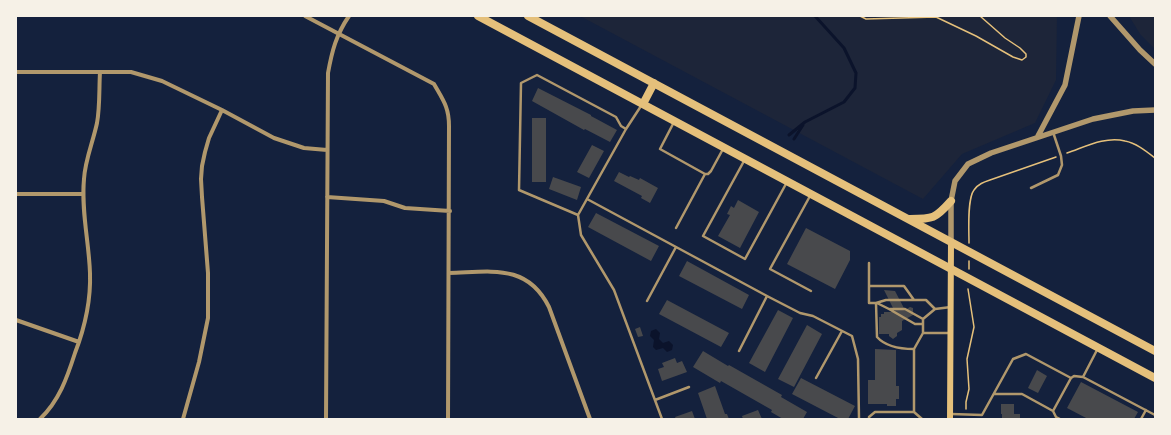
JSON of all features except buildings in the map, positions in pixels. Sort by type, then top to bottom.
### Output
[{"type":"highway","points":[[478,16],[1155,378]]},
{"type":"highway","points":[[528,16],[1155,351]]},
{"type":"highway","points":[[643,104],[654,83]]},
{"type":"highway","points":[[909,219],[935,218],[950,201]]},
{"type":"main road","points":[[950,417],[951,242]]},
{"type":"street","points":[[305,16],[434,84],[444,100],[449,115],[450,211],[448,419]]},
{"type":"street","points":[[326,419],[328,73],[331,56],[338,34],[349,16]]},
{"type":"street","points":[[1038,136],[1065,85],[1079,16]]},
{"type":"street","points":[[1110,16],[1140,50],[1155,64]]},
{"type":"street","points":[[16,72],[131,72],[162,81],[222,110],[274,138],[304,148],[327,150]]},
{"type":"street","points":[[40,419],[63,388],[87,316],[90,272],[84,220],[83,194],[86,163],[97,122],[100,72]]},
{"type":"street","points":[[183,419],[199,362],[208,318],[208,273],[202,197],[202,166],[209,138],[222,110]]},
{"type":"street","points":[[951,242],[950,201],[955,181],[968,164],[991,153],[1038,136],[1093,119],[1115,114],[1155,110]]},
{"type":"street","points":[[16,194],[83,194]]},
{"type":"street","points":[[327,197],[384,201],[405,208],[450,211]]},
{"type":"street","points":[[449,273],[508,273],[521,277],[544,296],[590,419]]},
{"type":"street","points":[[16,320],[79,342]]},
{"type":"lane","points":[[578,215],[519,190],[521,83],[537,75],[616,117],[621,126],[626,129]]},
{"type":"lane","points":[[643,104],[626,129],[578,215],[581,235],[614,290],[662,419]]},
{"type":"lane","points":[[675,121],[660,149],[704,174],[708,174],[711,171],[724,147]]},
{"type":"lane","points":[[1032,188],[1058,175],[1062,165],[1061,156],[1053,132]]},
{"type":"lane","points":[[745,158],[703,236],[745,259],[787,181]]},
{"type":"lane","points":[[676,228],[704,174]]},
{"type":"lane","points":[[811,194],[770,269],[811,291]]},
{"type":"lane","points":[[587,199],[767,296],[800,313],[813,316],[852,336],[858,359],[859,419]]},
{"type":"lane","points":[[647,301],[676,247]]},
{"type":"lane","points":[[869,263],[869,303],[876,303],[886,300],[926,300],[935,309]]},
{"type":"lane","points":[[869,286],[904,286],[914,300]]},
{"type":"lane","points":[[739,351],[767,296]]},
{"type":"lane","points":[[876,303],[914,324],[923,324]]},
{"type":"lane","points":[[876,303],[877,337],[886,344],[900,349],[914,349]]},
{"type":"lane","points":[[923,319],[935,309],[951,307]]},
{"type":"lane","points":[[889,309],[905,309],[923,319]]},
{"type":"lane","points":[[914,412],[914,349],[923,333],[923,319]]},
{"type":"lane","points":[[816,378],[842,331]]},
{"type":"lane","points":[[923,333],[951,333]]},
{"type":"lane","points":[[1083,377],[1098,348]]},
{"type":"lane","points":[[950,417],[982,415],[1013,360],[1026,354],[1071,378]]},
{"type":"lane","points":[[1053,411],[1071,378],[1074,376],[1083,377],[1155,415]]},
{"type":"lane","points":[[655,400],[689,387]]},
{"type":"lane","points":[[994,394],[1022,394],[1053,411],[1056,417],[1060,419]]},
{"type":"lane","points":[[1141,419],[1146,410]]},
{"type":"lane","points":[[869,419],[869,417],[875,412],[914,412],[922,419]]},
{"type":"path","points":[[860,16],[866,20],[936,17],[976,36],[1013,57],[1022,60],[1026,57],[1026,54],[1020,48],[1005,38],[980,16]]},
{"type":"path","points":[[969,233],[970,205],[973,191],[980,184],[1108,140],[1129,142],[1145,150],[1155,158]]},
{"type":"path","points":[[966,406],[969,389],[967,359],[974,327],[970,302]]},
{"type":"shaded area","points":[[580,16],[1057,16],[1056,80],[1035,123],[962,154],[923,199]]},
{"type":"shaded area","points":[[1129,16],[1155,16],[1155,49],[1140,34]]},
{"type":"shaded area","points":[[656,329],[660,333],[659,339],[663,343],[669,341],[673,345],[672,350],[667,352],[663,348],[656,350],[653,347],[654,340],[650,336],[651,331]]},
{"type":"waterway","points":[[789,135],[805,122],[844,102],[855,88],[856,73],[844,48],[815,16]]},
{"type":"waterway","points":[[794,139],[803,125]]}]
